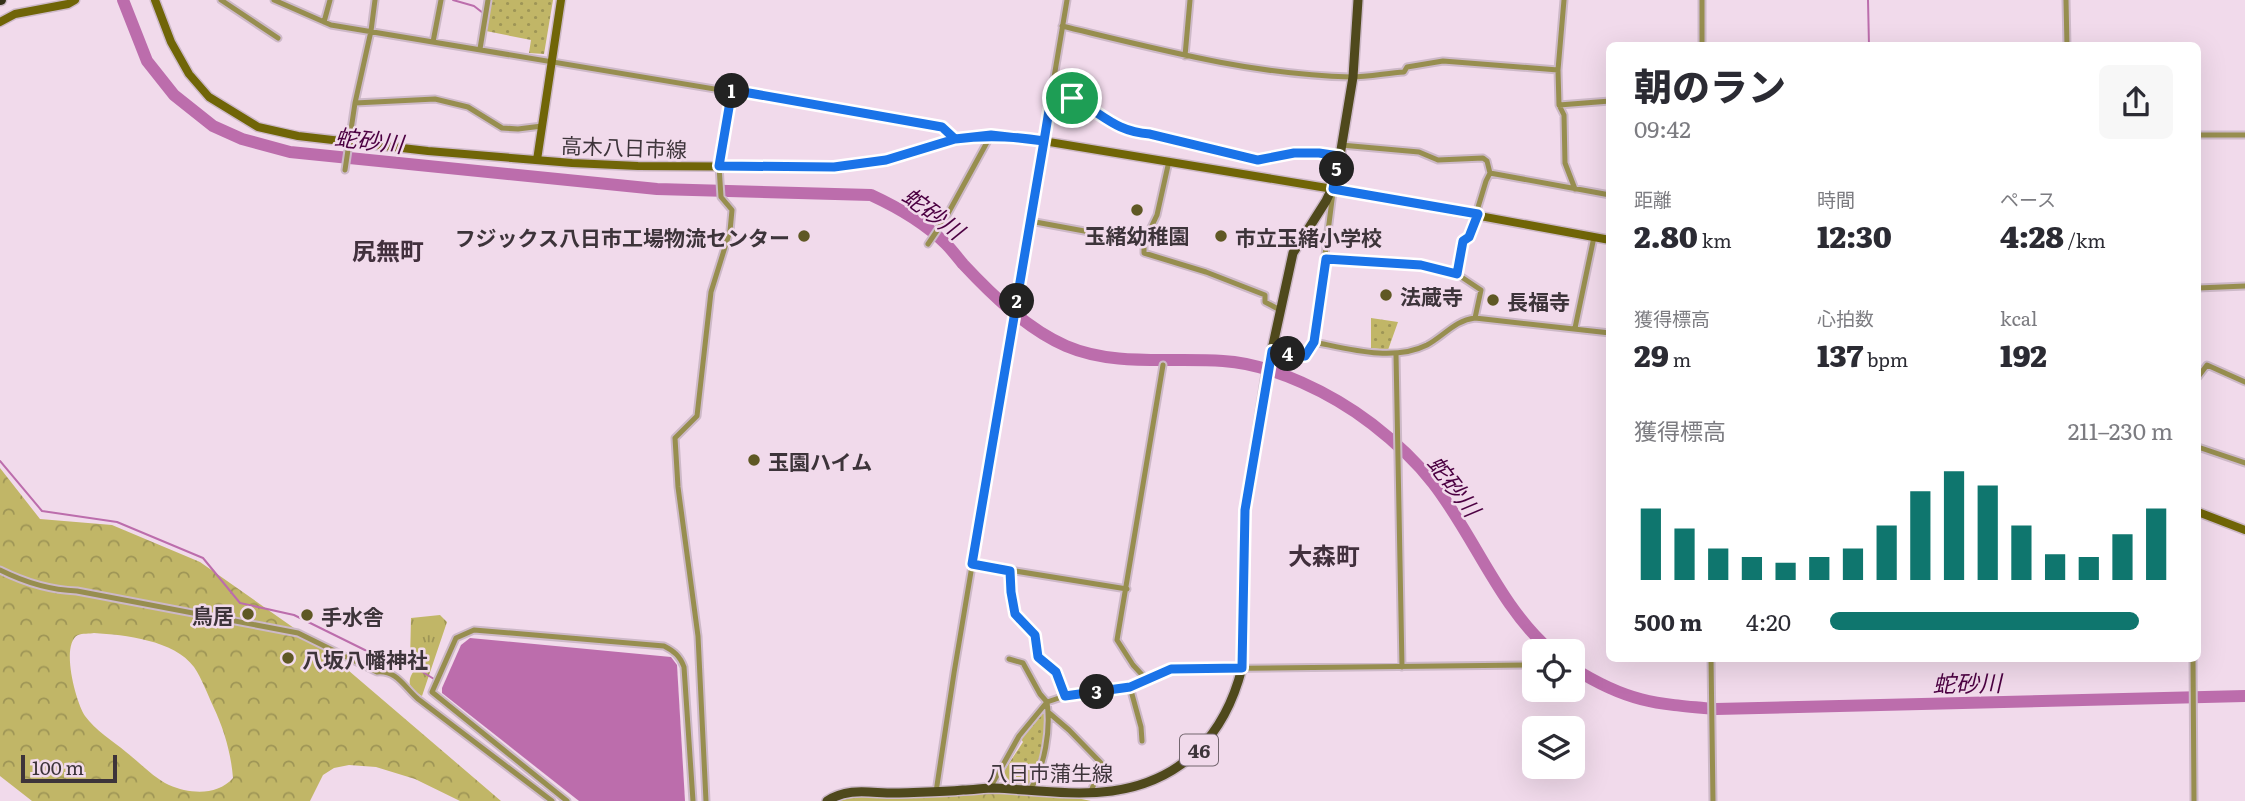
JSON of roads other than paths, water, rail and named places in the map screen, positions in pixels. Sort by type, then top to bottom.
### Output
[{"type":"main road","points":[[0,22],[15,15],[68,4],[75,0]]},
{"type":"main road","name":"高木八日市線","points":[[155,0],[171,42],[189,74],[209,97],[258,127],[298,136],[537,160],[638,166],[834,167],[886,160],[955,139],[991,135],[1169,161],[1478,214],[1606,239]]},
{"type":"main road","points":[[537,160],[561,0]]},
{"type":"main road","name":"八日市蒲生線","points":[[827,801],[842,793],[860,790],[879,794],[990,788],[1110,791],[1133,787],[1186,762],[1219,727],[1236,691],[1242,668],[1245,510],[1266,377],[1293,253],[1333,189],[1353,77],[1358,0]]},
{"type":"main road","points":[[2201,513],[2245,530]]},
{"type":"street","points":[[221,0],[278,38]]},
{"type":"street","points":[[274,0],[324,22],[942,127],[955,139]]},
{"type":"street","points":[[324,22],[330,0]]},
{"type":"street","points":[[345,170],[375,0]]},
{"type":"street","points":[[433,42],[441,0]]},
{"type":"street","points":[[480,49],[488,0]]},
{"type":"street","points":[[936,792],[1067,0]]},
{"type":"street","points":[[1185,55],[1190,0]]},
{"type":"street","points":[[1564,0],[1558,70],[1559,105],[1564,115],[1565,163],[1575,189]]},
{"type":"street","points":[[1702,0],[1702,42]]},
{"type":"street","points":[[2066,0],[2067,42]]},
{"type":"street","points":[[1062,26],[1242,66],[1353,77],[1405,72],[1407,67],[1443,61],[1558,70]]},
{"type":"street","points":[[1053,86],[1100,113],[1112,125],[1136,133],[1258,160],[1294,153],[1339,156]]},
{"type":"street","points":[[706,801],[698,636],[678,487],[675,439],[697,416],[710,292],[730,231],[732,210],[721,197],[719,166],[732,90]]},
{"type":"street","points":[[355,103],[435,99],[468,107],[502,128],[542,127]]},
{"type":"street","points":[[1559,105],[1606,101]]},
{"type":"street","points":[[928,244],[945,219],[991,135]]},
{"type":"street","points":[[2201,135],[2245,135]]},
{"type":"street","points":[[1341,145],[1419,152],[1438,160],[1483,158],[1488,161],[1490,173],[1469,237],[1463,241],[1457,274]]},
{"type":"street","points":[[1169,161],[1157,215],[1144,242],[1144,253],[1206,272],[1265,295],[1265,302],[1280,310]]},
{"type":"street","points":[[1490,173],[1606,194]]},
{"type":"street","points":[[1271,356],[1305,356],[1314,342],[1333,189]]},
{"type":"street","points":[[1030,221],[1144,242]]},
{"type":"street","points":[[1575,328],[1594,237]]},
{"type":"street","points":[[1326,259],[1421,265],[1457,274],[1481,290],[1475,318]]},
{"type":"street","points":[[2201,288],[2245,286]]},
{"type":"street","points":[[1314,342],[1396,354],[1428,345],[1445,331],[1469,318],[1606,332]]},
{"type":"street","points":[[1396,354],[1402,667]]},
{"type":"street","points":[[1146,679],[1117,640],[1163,365]]},
{"type":"street","points":[[2201,373],[2207,365],[2245,382]]},
{"type":"street","points":[[2201,448],[2245,463]]},
{"type":"street","points":[[972,564],[1127,589]]},
{"type":"street","points":[[0,569],[23,581],[41,583],[54,590],[77,591],[298,633],[377,672],[388,671],[397,676],[404,688],[552,801]]},
{"type":"street","points":[[1010,571],[1015,614],[1035,635],[1038,657],[1056,672],[1065,696]]},
{"type":"street","points":[[567,801],[432,692],[456,638],[474,630],[664,646],[680,657],[684,667],[693,801]]},
{"type":"street","points":[[1009,659],[1023,663],[1047,702],[1042,762],[1030,790]]},
{"type":"street","points":[[1711,662],[1713,801]]},
{"type":"street","points":[[2193,662],[2194,801]]},
{"type":"street","points":[[990,788],[1018,736],[1047,702],[1065,696],[1130,687],[1171,669],[1522,665]]},
{"type":"street","points":[[1130,687],[1142,741]]},
{"type":"street","points":[[687,709],[702,708]]},
{"type":"street","points":[[1048,712],[1101,763],[1091,791]]},
{"type":"waterway","name":"蛇砂川","points":[[123,0],[147,61],[174,95],[213,126],[242,139],[290,152],[657,189],[871,195],[920,222],[946,244],[986,288],[1011,310],[1066,346],[1085,353],[1123,359],[1242,363],[1302,382],[1372,424],[1419,467],[1448,504],[1502,592],[1539,639]]},
{"type":"waterway","points":[[453,0],[474,6],[483,13]]},
{"type":"waterway","points":[[1868,0],[1869,42]]},
{"type":"waterway","points":[[0,461],[42,511],[117,522],[203,558],[240,603],[294,615],[379,657],[398,657],[434,679]]},
{"type":"waterway","name":"蛇砂川","points":[[1585,675],[1626,695],[1658,703],[1716,709],[2245,696]]},
{"type":"place","name":"玉緒幼稚園","points":[[1137,210]]},
{"type":"place","name":"フジックス八日市工場物流センター","points":[[804,236]]},
{"type":"place","name":"市立玉緒小学校","points":[[1221,236]]},
{"type":"place","name":"法蔵寺","points":[[1386,295]]},
{"type":"place","name":"長福寺","points":[[1493,300]]},
{"type":"place","name":"玉園ハイム","points":[[754,460]]},
{"type":"place","name":"鳥居","points":[[248,614]]},
{"type":"place","name":"手水舎","points":[[307,615]]},
{"type":"place","name":"八坂八幡神社","points":[[288,658]]},
{"type":"district","name":"尻無町","points":[[388,249]]},
{"type":"district","name":"大森町","points":[[1324,554]]}]
